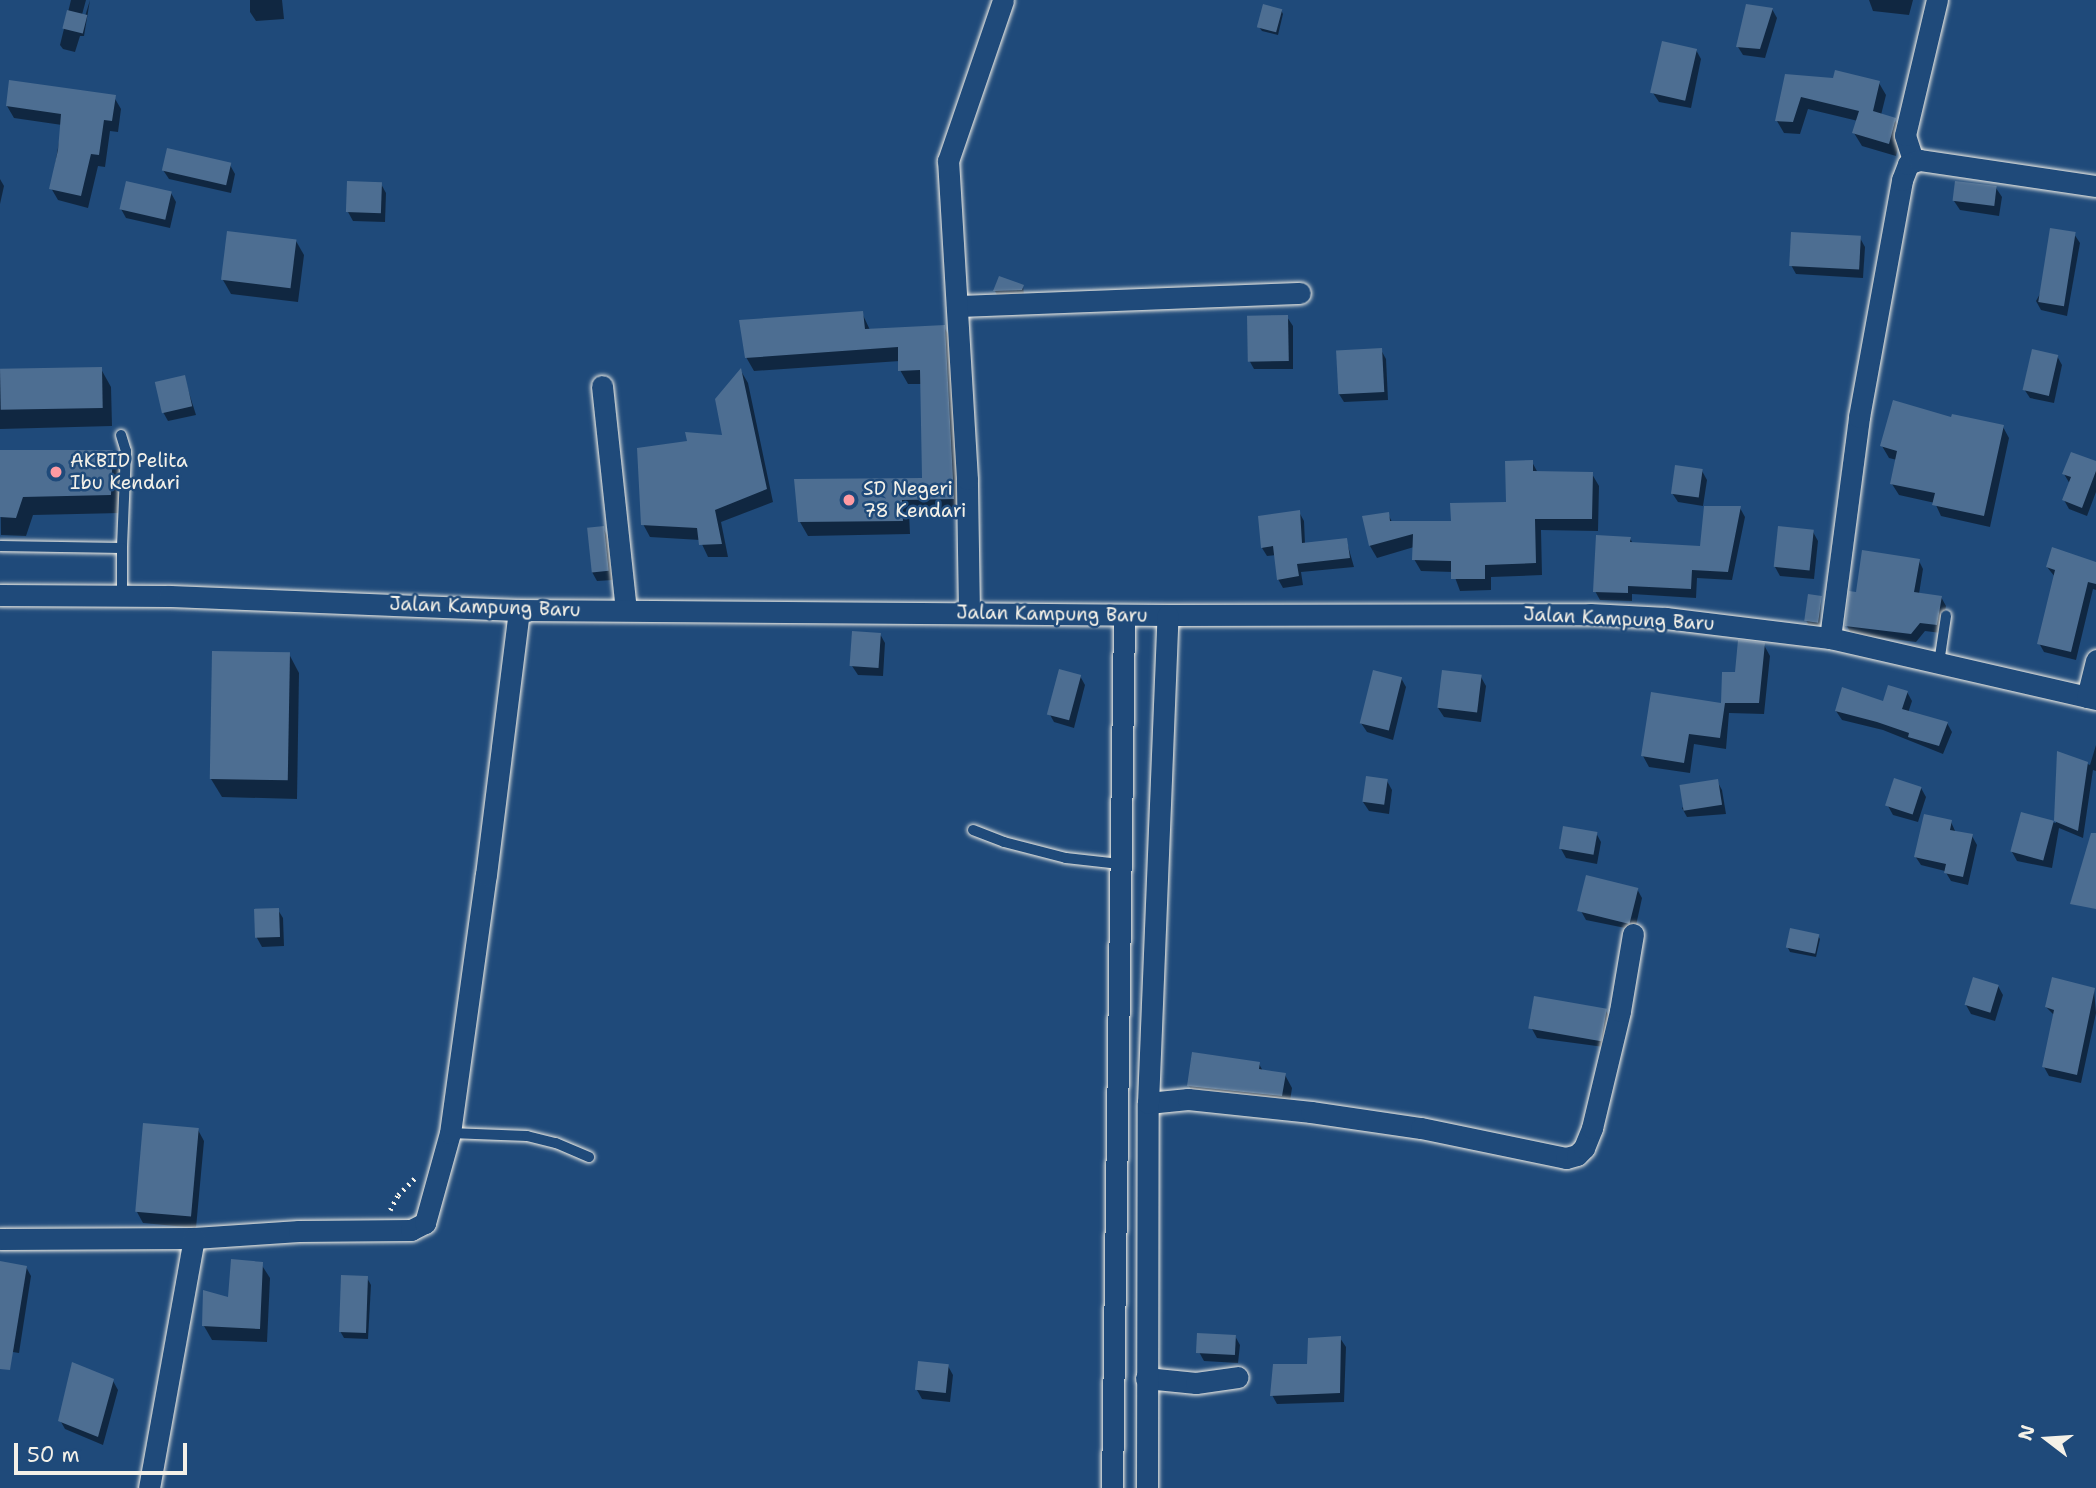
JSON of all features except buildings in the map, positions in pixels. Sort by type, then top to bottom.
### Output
[{"type":"street","points":[[970,613],[967,479],[948,161],[1003,0]]},
{"type":"street","points":[[1829,638],[1859,417],[1902,180],[1913,160],[1905,135],[1937,0]]},
{"type":"street","points":[[1913,160],[2096,186]]},
{"type":"street","points":[[957,306],[1300,293]]},
{"type":"street","points":[[602,386],[626,610]]},
{"type":"street","name":"Jalan Kampung Baru","points":[[0,595],[122,595],[519,610],[1124,615],[1590,614],[1666,618],[1829,638],[2091,698]]},
{"type":"street","points":[[0,1239],[194,1238],[420,1228],[428,1217],[450,1133],[488,862],[519,610]]},
{"type":"street","points":[[1112,1488],[1124,615]]},
{"type":"street","points":[[1147,1488],[1148,1103],[1168,615]]},
{"type":"street","points":[[2091,698],[2096,660]]},
{"type":"street","points":[[1148,1103],[1188,1098],[1311,1112],[1421,1128],[1566,1158],[1577,1155],[1584,1148],[1592,1128],[1620,1011],[1633,934]]},
{"type":"street","points":[[149,1488],[194,1238]]},
{"type":"street","points":[[1146,1378],[1196,1383],[1238,1377]]},
{"type":"lane","points":[[121,435],[126,451],[122,595]]},
{"type":"lane","points":[[0,546],[122,548]]},
{"type":"lane","points":[[1939,663],[1946,616]]},
{"type":"lane","points":[[973,830],[1004,842],[1066,858],[1120,864]]},
{"type":"lane","points":[[450,1133],[527,1136],[556,1143],[589,1157]]},
{"type":"path","points":[[374,1229],[410,1180],[441,1162]]},
{"type":"place","name":"AKBID Pelita Ibu Kendari","points":[[56,472]]},
{"type":"place","name":"SD Negeri 78 Kendari","points":[[849,500]]}]
